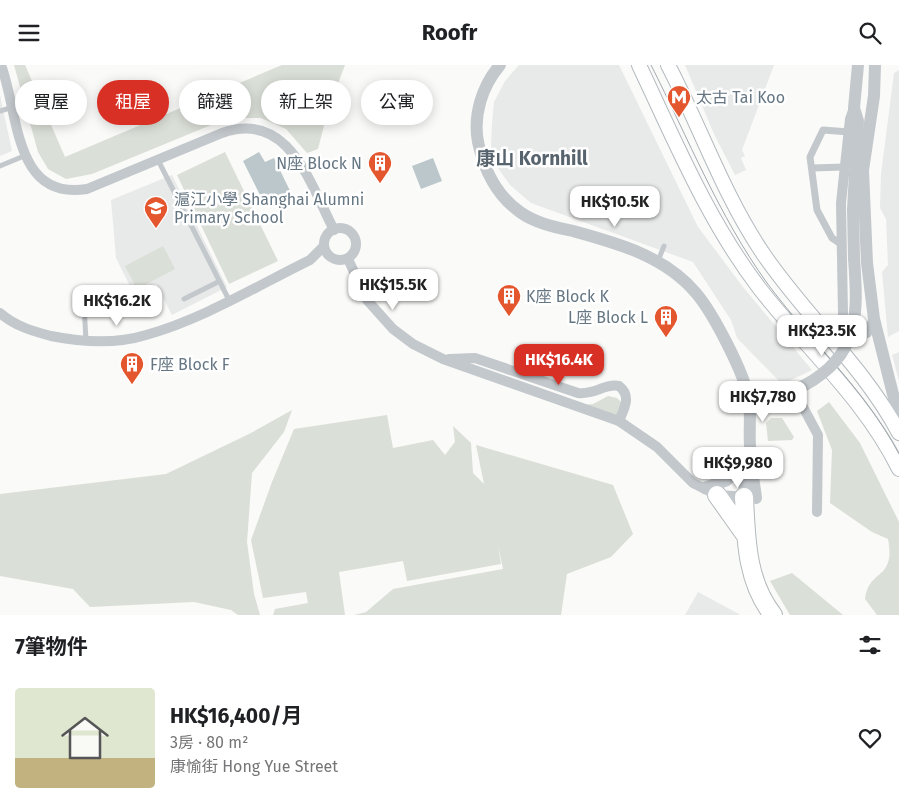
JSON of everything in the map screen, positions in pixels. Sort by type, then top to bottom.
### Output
[{"type":"highway","points":[[711,491],[744,533]]},
{"type":"highway","points":[[750,497],[744,533],[754,576],[773,615]]},
{"type":"highway","points":[[750,497],[758,556],[768,591],[784,615]]},
{"type":"main road","points":[[638,65],[720,230],[760,289],[870,421],[899,469]]},
{"type":"main road","points":[[668,65],[743,222],[783,281],[866,380],[899,433]]},
{"type":"street","points":[[1,65],[14,107],[24,156],[32,169],[43,180],[58,187],[74,190],[93,187],[231,130],[247,128],[270,133],[284,142],[293,153],[334,229]]},
{"type":"street","points":[[348,259],[362,292],[384,320],[409,341],[443,359],[619,421],[647,438],[693,483],[711,491],[750,497],[755,477],[750,462],[749,400],[741,373],[696,293],[677,275],[658,261],[613,242],[537,221],[519,211],[494,184],[483,164],[476,121],[482,95],[492,75],[500,65]]},
{"type":"street","points":[[858,65],[854,108],[850,119],[844,167],[841,244],[845,325],[853,334],[862,335],[871,328],[874,319]]},
{"type":"street","points":[[853,209],[863,170],[874,96],[875,65]]},
{"type":"street","points":[[749,400],[770,399],[800,388],[831,368],[845,350],[850,338],[856,312],[853,209],[858,121],[854,108]]},
{"type":"street","points":[[841,244],[832,238],[817,210],[810,157],[823,130],[849,132]]},
{"type":"street","points":[[812,169],[844,167]]},
{"type":"street","points":[[863,170],[867,265],[874,319],[899,418]]},
{"type":"street","points":[[0,313],[14,325],[41,333],[86,341],[145,336],[188,321],[310,260],[324,246],[326,236],[334,229],[344,229],[353,235],[356,240],[355,251],[348,259],[310,260]]},
{"type":"street","points":[[324,246],[332,258]]},
{"type":"street","points":[[443,359],[475,358],[584,393],[593,393],[610,386],[619,387],[624,391],[627,400],[619,421]]},
{"type":"street","points":[[800,388],[818,435],[817,512]]},
{"type":"street","points":[[711,491],[750,462]]},
{"type":"lane","points":[[0,111],[14,107]]},
{"type":"lane","points":[[0,166],[24,156]]},
{"type":"lane","points":[[158,160],[228,300]]},
{"type":"lane","points":[[658,261],[664,246]]},
{"type":"lane","points":[[184,299],[218,282]]},
{"type":"lane","points":[[84,304],[86,341]]},
{"type":"shaded area","points":[[14,65],[25,65],[32,80],[18,80]]},
{"type":"shaded area","points":[[282,65],[345,65],[339,80],[261,80],[261,118],[251,118],[251,80],[247,80]]},
{"type":"shaded area","points":[[519,65],[619,65],[698,227],[743,287],[812,370],[787,382],[779,381],[737,338],[731,320],[693,262],[531,203],[510,185],[498,168],[491,148],[492,123],[494,102],[505,81]]},
{"type":"shaded area","points":[[685,65],[774,65],[742,150],[745,156],[741,158],[746,170],[735,175],[714,134]]},
{"type":"shaded area","points":[[899,70],[899,331],[888,337],[882,272],[888,265],[886,219],[880,208],[881,174],[894,73]]},
{"type":"shaded area","points":[[0,95],[12,151],[0,156]]},
{"type":"shaded area","points":[[179,109],[179,125],[211,125],[92,174],[66,179],[48,169],[38,152],[31,125],[51,125],[65,157],[140,125],[169,125],[169,113]]},
{"type":"shaded area","points":[[277,125],[324,125],[318,149],[307,153],[286,129]]},
{"type":"shaded area","points":[[225,152],[278,261],[229,284],[177,175]]},
{"type":"shaded area","points":[[259,152],[265,162],[274,158],[295,201],[282,207],[278,199],[265,205],[243,161]]},
{"type":"shaded area","points":[[433,158],[442,181],[421,189],[412,166]]},
{"type":"shaded area","name":"滬江小學 Shanghai Alumni Primary School","points":[[172,175],[227,287],[172,315],[156,284],[134,294],[116,258],[111,200]]},
{"type":"shaded area","points":[[163,246],[175,269],[137,289],[125,266]]},
{"type":"shaded area","points":[[899,352],[899,381],[892,355]]},
{"type":"shaded area","points":[[608,396],[617,398],[621,402],[621,418],[581,405],[593,404]]},
{"type":"shaded area","points":[[829,402],[860,443],[899,522],[899,615],[877,615],[865,599],[871,582],[885,568],[888,562],[888,539],[872,532],[830,503],[832,450],[817,411]]},
{"type":"shaded area","points":[[292,410],[284,432],[252,473],[247,542],[254,594],[260,615],[238,615],[231,610],[194,602],[90,607],[73,589],[0,576],[0,494],[166,474],[251,433]]},
{"type":"shaded area","points":[[387,415],[393,448],[433,440],[445,455],[455,442],[453,426],[471,443],[473,473],[484,484],[476,445],[613,485],[633,534],[611,557],[567,574],[561,615],[354,615],[366,612],[393,589],[503,569],[498,545],[501,564],[407,581],[403,561],[339,572],[345,615],[273,615],[275,609],[308,603],[306,592],[263,598],[251,540],[294,429]]},
{"type":"shaded area","points":[[771,418],[782,418],[794,437],[792,440],[768,441],[766,423]]},
{"type":"shaded area","points":[[792,573],[843,615],[790,615],[770,581]]},
{"type":"shaded area","points":[[698,592],[739,614],[739,615],[685,615]]},
{"type":"tram line","points":[[651,65],[719,204],[750,257],[767,283],[870,408],[899,454]]},
{"type":"place","name":"太古 Tai Koo","points":[[679,118]]},
{"type":"place","name":"N座 Block N","points":[[380,184]]},
{"type":"place","name":"滬江小學 Shanghai Alumni Primary School","points":[[156,229]]},
{"type":"place","name":"K座 Block K","points":[[509,317]]},
{"type":"place","name":"L座 Block L","points":[[666,338]]},
{"type":"place","name":"F座 Block F","points":[[132,385]]},
{"type":"district","name":"康山 Kornhill","points":[[532,158]]}]
